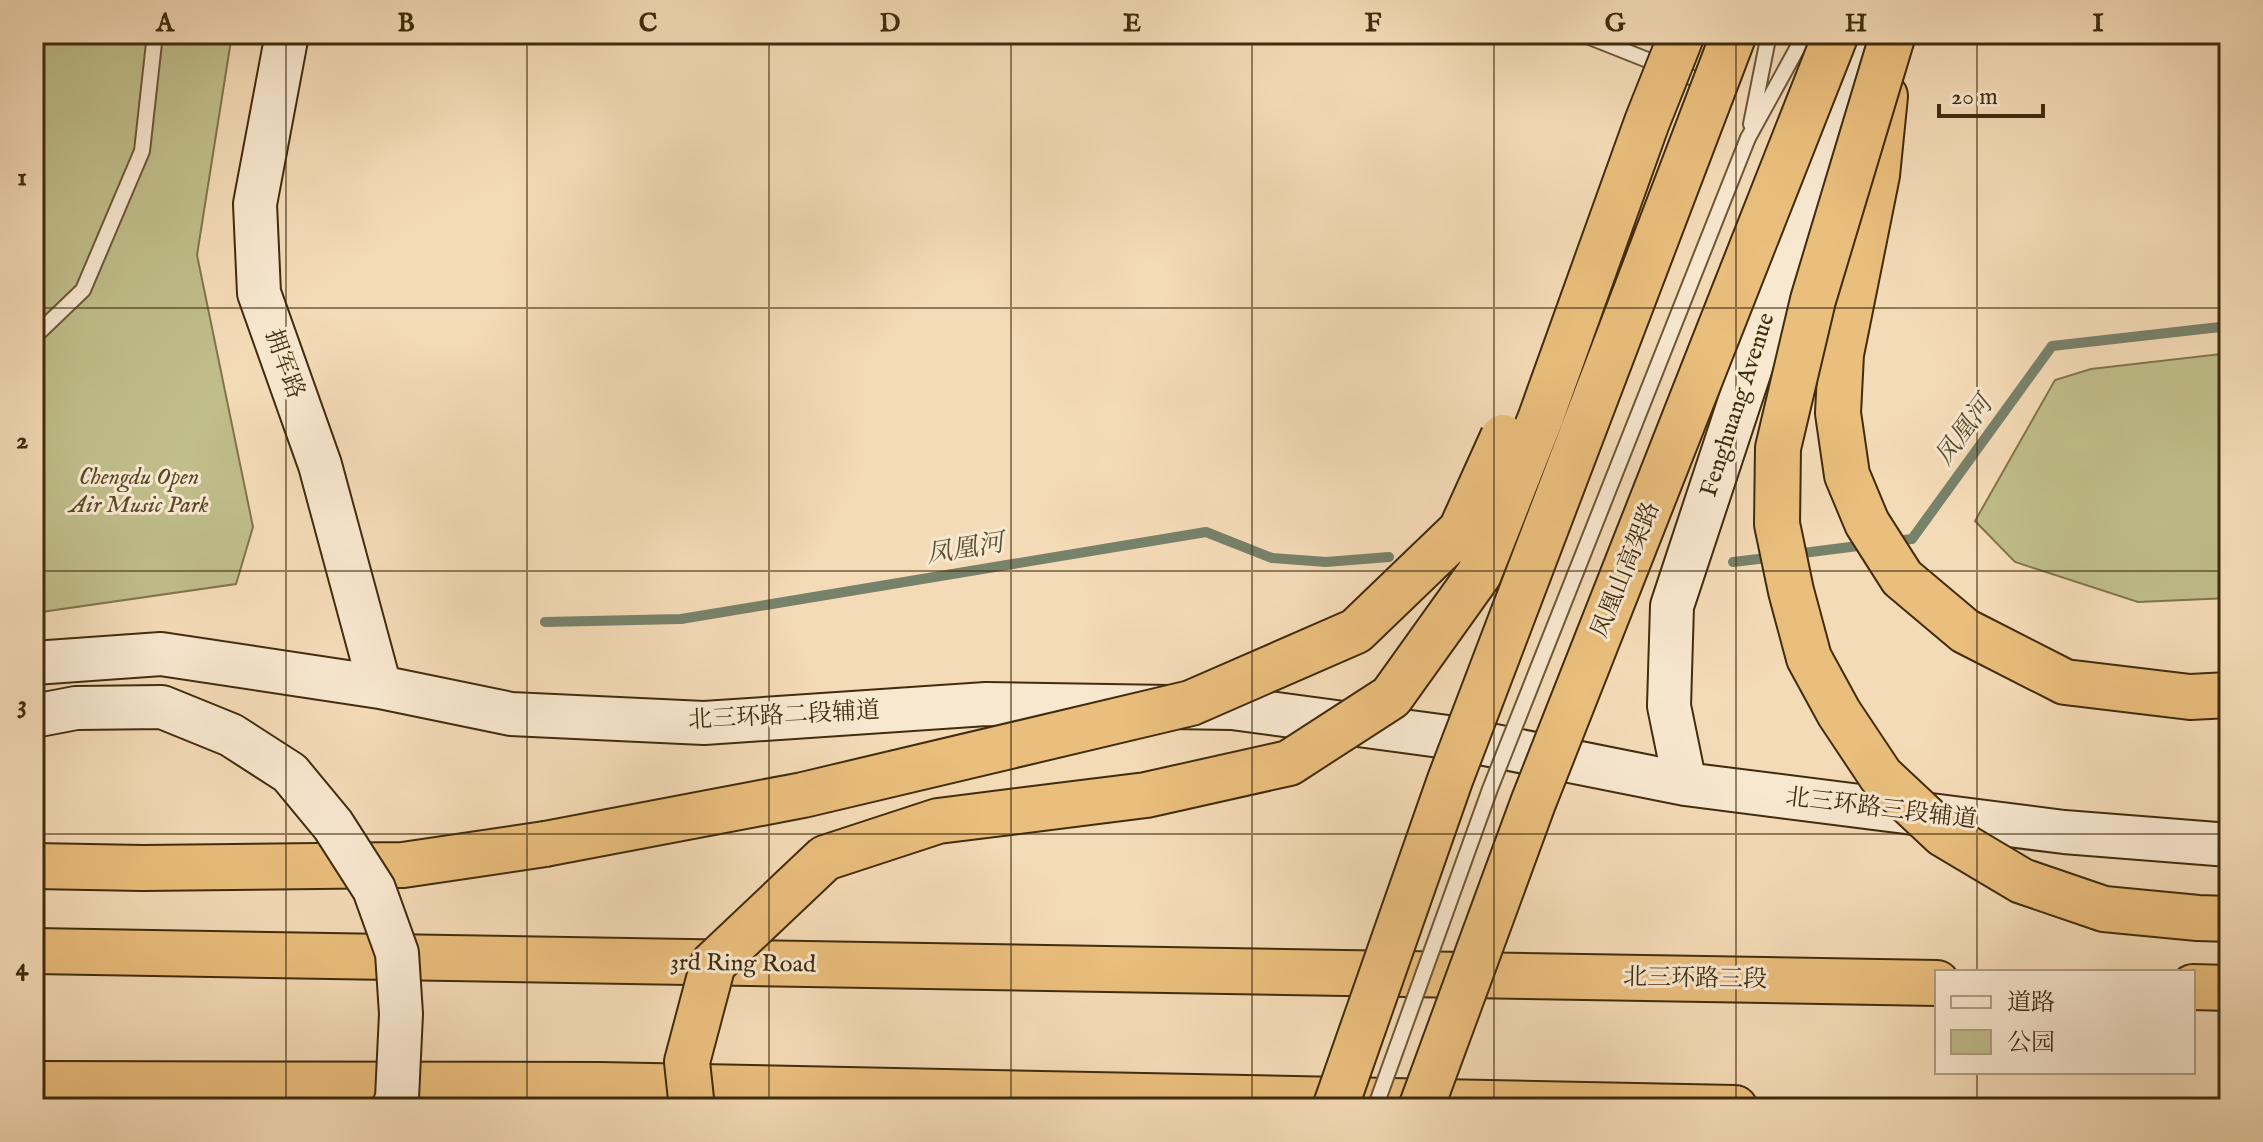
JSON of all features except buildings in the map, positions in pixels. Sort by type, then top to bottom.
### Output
[{"type":"highway","points":[[692,1108],[687,1062],[713,964],[825,858],[938,821],[1146,795],[1289,763],[1391,697],[1479,574],[1541,417],[1647,122],[1682,34]]},
{"type":"highway","points":[[1335,1108],[1450,780],[1734,34]]},
{"type":"highway","name":"凤凰山高架路","points":[[1396,1106],[1533,803],[1836,34]]},
{"type":"highway","points":[[1882,37],[1877,175],[1841,354],[1838,413],[1847,475],[1867,523],[1902,578],[1965,631],[2065,682],[2190,697],[2229,695]]},
{"type":"highway","points":[[1882,37],[1778,448],[1777,524],[1809,658],[1839,713],[1881,776],[1943,834],[2022,881],[2104,909],[2229,919]]},
{"type":"highway","points":[[34,866],[403,865],[545,844],[803,795],[1191,703],[1356,631],[1461,530],[1647,122]]},
{"type":"highway","name":"3rd Ring Road","points":[[34,951],[1453,975]]},
{"type":"highway","name":"北三环路三段","points":[[1453,975],[1935,983]]},
{"type":"highway","points":[[2195,987],[2229,988]]},
{"type":"highway","points":[[34,1084],[601,1085],[1396,1106],[1735,1108]]},
{"type":"highway","points":[[601,1085],[739,1108]]},
{"type":"main road","name":"拥军路","points":[[287,34],[255,204],[259,293],[320,465],[380,687]]},
{"type":"main road","points":[[1455,738],[1752,34]]},
{"type":"main road","name":"Fenghuang Avenue","points":[[1685,784],[1669,706],[1672,606],[1882,37]]},
{"type":"main road","name":"北三环路二段辅道","points":[[34,663],[161,654],[380,687],[511,714],[704,723],[986,704],[1232,708],[1455,738],[1535,754]]},
{"type":"main road","points":[[34,716],[76,708],[162,707],[231,735],[290,773],[333,825],[374,889],[397,953],[401,1014],[397,1098],[393,1108]]},
{"type":"main road","name":"北三环路三段辅道","points":[[1535,754],[1685,784],[2064,832],[2229,845]]},
{"type":"lane","points":[[34,337],[83,290],[142,151],[155,34]]},
{"type":"lane","points":[[1582,34],[1728,91]]},
{"type":"lane","points":[[1748,138],[1769,34]]},
{"type":"lane","points":[[1396,1106],[1490,789],[1748,138],[1805,34]]},
{"type":"green space","name":"Chengdu Open Air Music Park","points":[[34,34],[232,34],[197,255],[253,527],[236,584],[34,613]]},
{"type":"green space","points":[[2229,353],[2229,598],[2138,602],[2015,562],[1975,521],[2055,380],[2091,369]]},
{"type":"waterway","name":"凤凰河","points":[[1894,541],[1912,539],[2052,346],[2229,326]]},
{"type":"waterway","name":"凤凰河","points":[[545,622],[681,619],[1206,532],[1272,558],[1326,562],[1389,557]]},
{"type":"waterway","name":"凤凰河","points":[[1795,554],[1866,545]]},
{"type":"waterway","name":"凤凰河","points":[[1733,562],[1775,557]]}]
